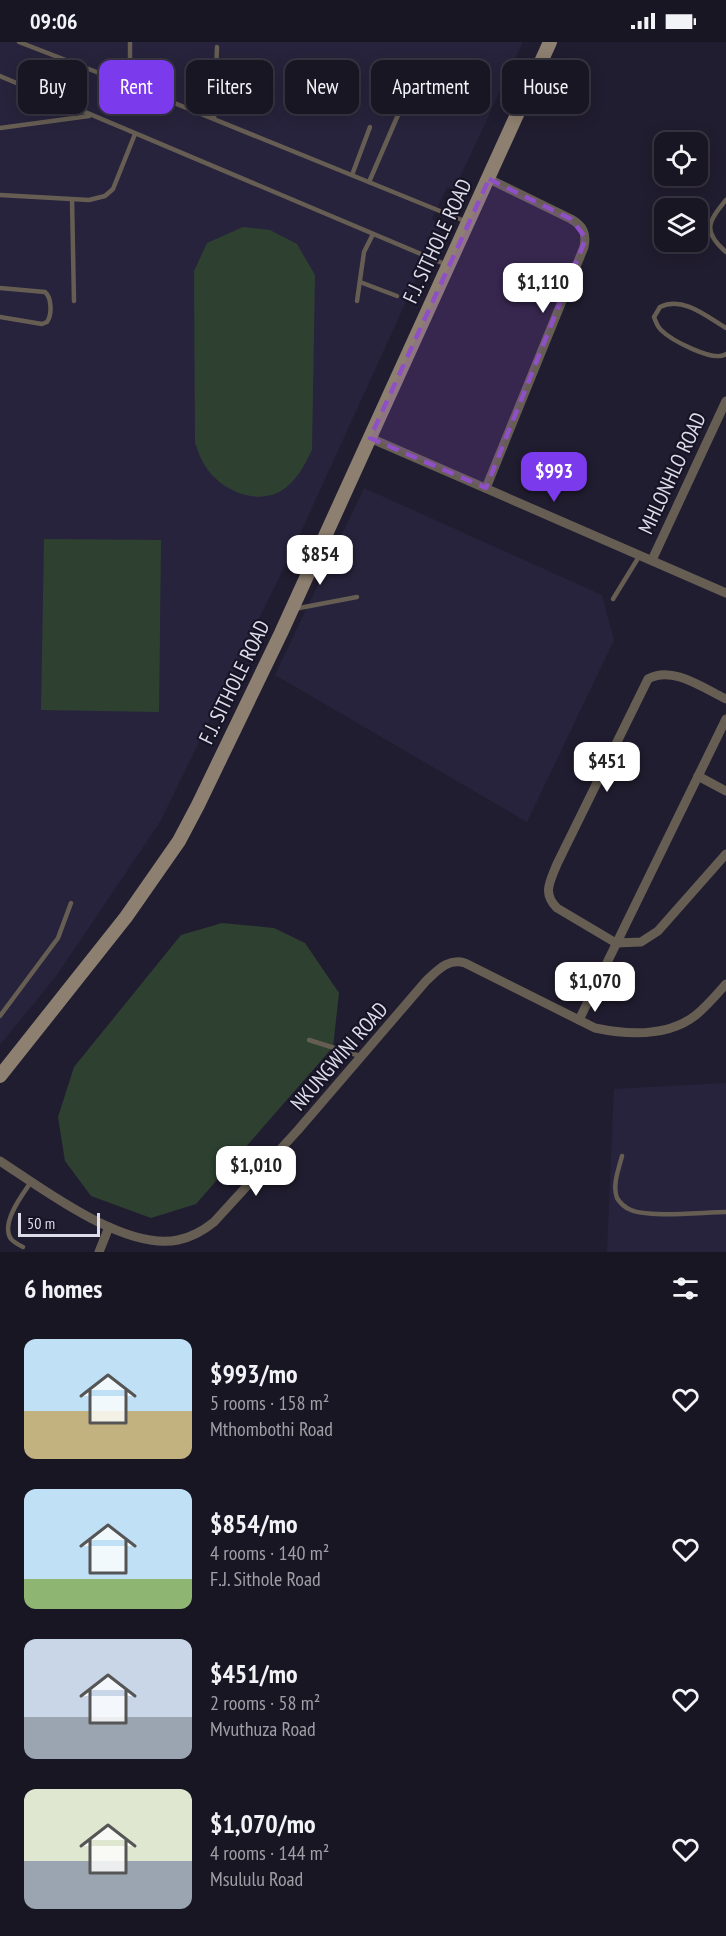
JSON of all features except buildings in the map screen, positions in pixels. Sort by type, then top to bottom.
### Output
[{"type":"street","name":"F.J. SITHOLE ROAD","points":[[0,1075],[126,917],[179,841],[198,806],[292,609],[550,42]]},
{"type":"street","points":[[486,488],[580,258],[586,238],[580,224],[572,219],[489,179]]},
{"type":"street","name":"MHLONHLO ROAD","points":[[652,560],[726,401]]},
{"type":"street","points":[[370,438],[726,593]]},
{"type":"street","points":[[726,699],[674,675],[665,673],[648,679],[556,864],[548,887],[550,901],[557,908],[616,943],[635,943],[652,936],[726,854]]},
{"type":"street","points":[[726,719],[579,1020],[595,1028],[619,1033],[643,1033],[675,1027],[696,1015],[726,984]]},
{"type":"street","points":[[698,776],[726,790]]},
{"type":"street","name":"NKUNGWINI ROAD","points":[[0,1161],[70,1206],[109,1227],[155,1240],[176,1240],[198,1234],[214,1222],[426,981],[446,964],[456,961],[465,963],[579,1020]]},
{"type":"street","points":[[99,1252],[109,1227]]},
{"type":"lane","points":[[18,42],[99,73]]},
{"type":"lane","points":[[130,42],[130,60]]},
{"type":"lane","points":[[214,119],[217,47]]},
{"type":"lane","points":[[0,76],[449,266]]},
{"type":"lane","points":[[174,103],[469,223]]},
{"type":"lane","points":[[369,182],[398,115]]},
{"type":"lane","points":[[0,128],[90,116]]},
{"type":"lane","points":[[352,175],[370,127]]},
{"type":"lane","points":[[0,195],[72,199],[98,199],[105,196],[113,189],[135,134]]},
{"type":"lane","points":[[72,199],[74,300]]},
{"type":"lane","points":[[726,200],[710,222],[709,229],[716,244],[726,252]]},
{"type":"lane","points":[[357,301],[364,252],[373,234]]},
{"type":"lane","points":[[360,282],[397,296]]},
{"type":"lane","points":[[0,288],[45,292],[49,297],[50,316],[47,322],[42,324],[0,318]]},
{"type":"lane","points":[[726,328],[699,312],[674,303],[660,308],[654,317],[656,324],[668,336],[705,354],[722,357],[726,354]]},
{"type":"lane","points":[[613,599],[640,555]]},
{"type":"lane","points":[[292,609],[357,597]]},
{"type":"lane","points":[[0,1016],[58,938],[71,903]]},
{"type":"lane","points":[[309,1040],[362,1056]]},
{"type":"lane","points":[[622,1156],[616,1180],[617,1197],[632,1211],[726,1212]]},
{"type":"lane","points":[[23,1247],[10,1238],[6,1223],[31,1182]]},
{"type":"highlighted area","points":[[489,179],[571,219],[586,238],[486,488],[370,438]]},
{"type":"shaded area","points":[[0,42],[523,42],[515,60],[502,60],[502,87],[490,113],[490,60],[371,60],[371,114],[489,114],[454,190],[447,187],[432,219],[441,225],[295,545],[160,822],[57,975],[0,1045]]},
{"type":"shaded area","points":[[364,488],[602,595],[614,640],[527,822],[275,675]]},
{"type":"shaded area","points":[[726,1083],[726,1252],[607,1252],[614,1089]]},
{"type":"green space","points":[[243,227],[270,230],[297,244],[315,275],[312,450],[291,483],[281,491],[260,497],[238,492],[218,481],[204,464],[195,443],[194,271],[207,243]]},
{"type":"green space","points":[[44,539],[161,540],[159,712],[41,710]]},
{"type":"green space","points":[[222,923],[274,928],[305,943],[339,993],[333,1047],[196,1204],[151,1218],[91,1196],[65,1161],[58,1117],[74,1067],[181,935]]}]
